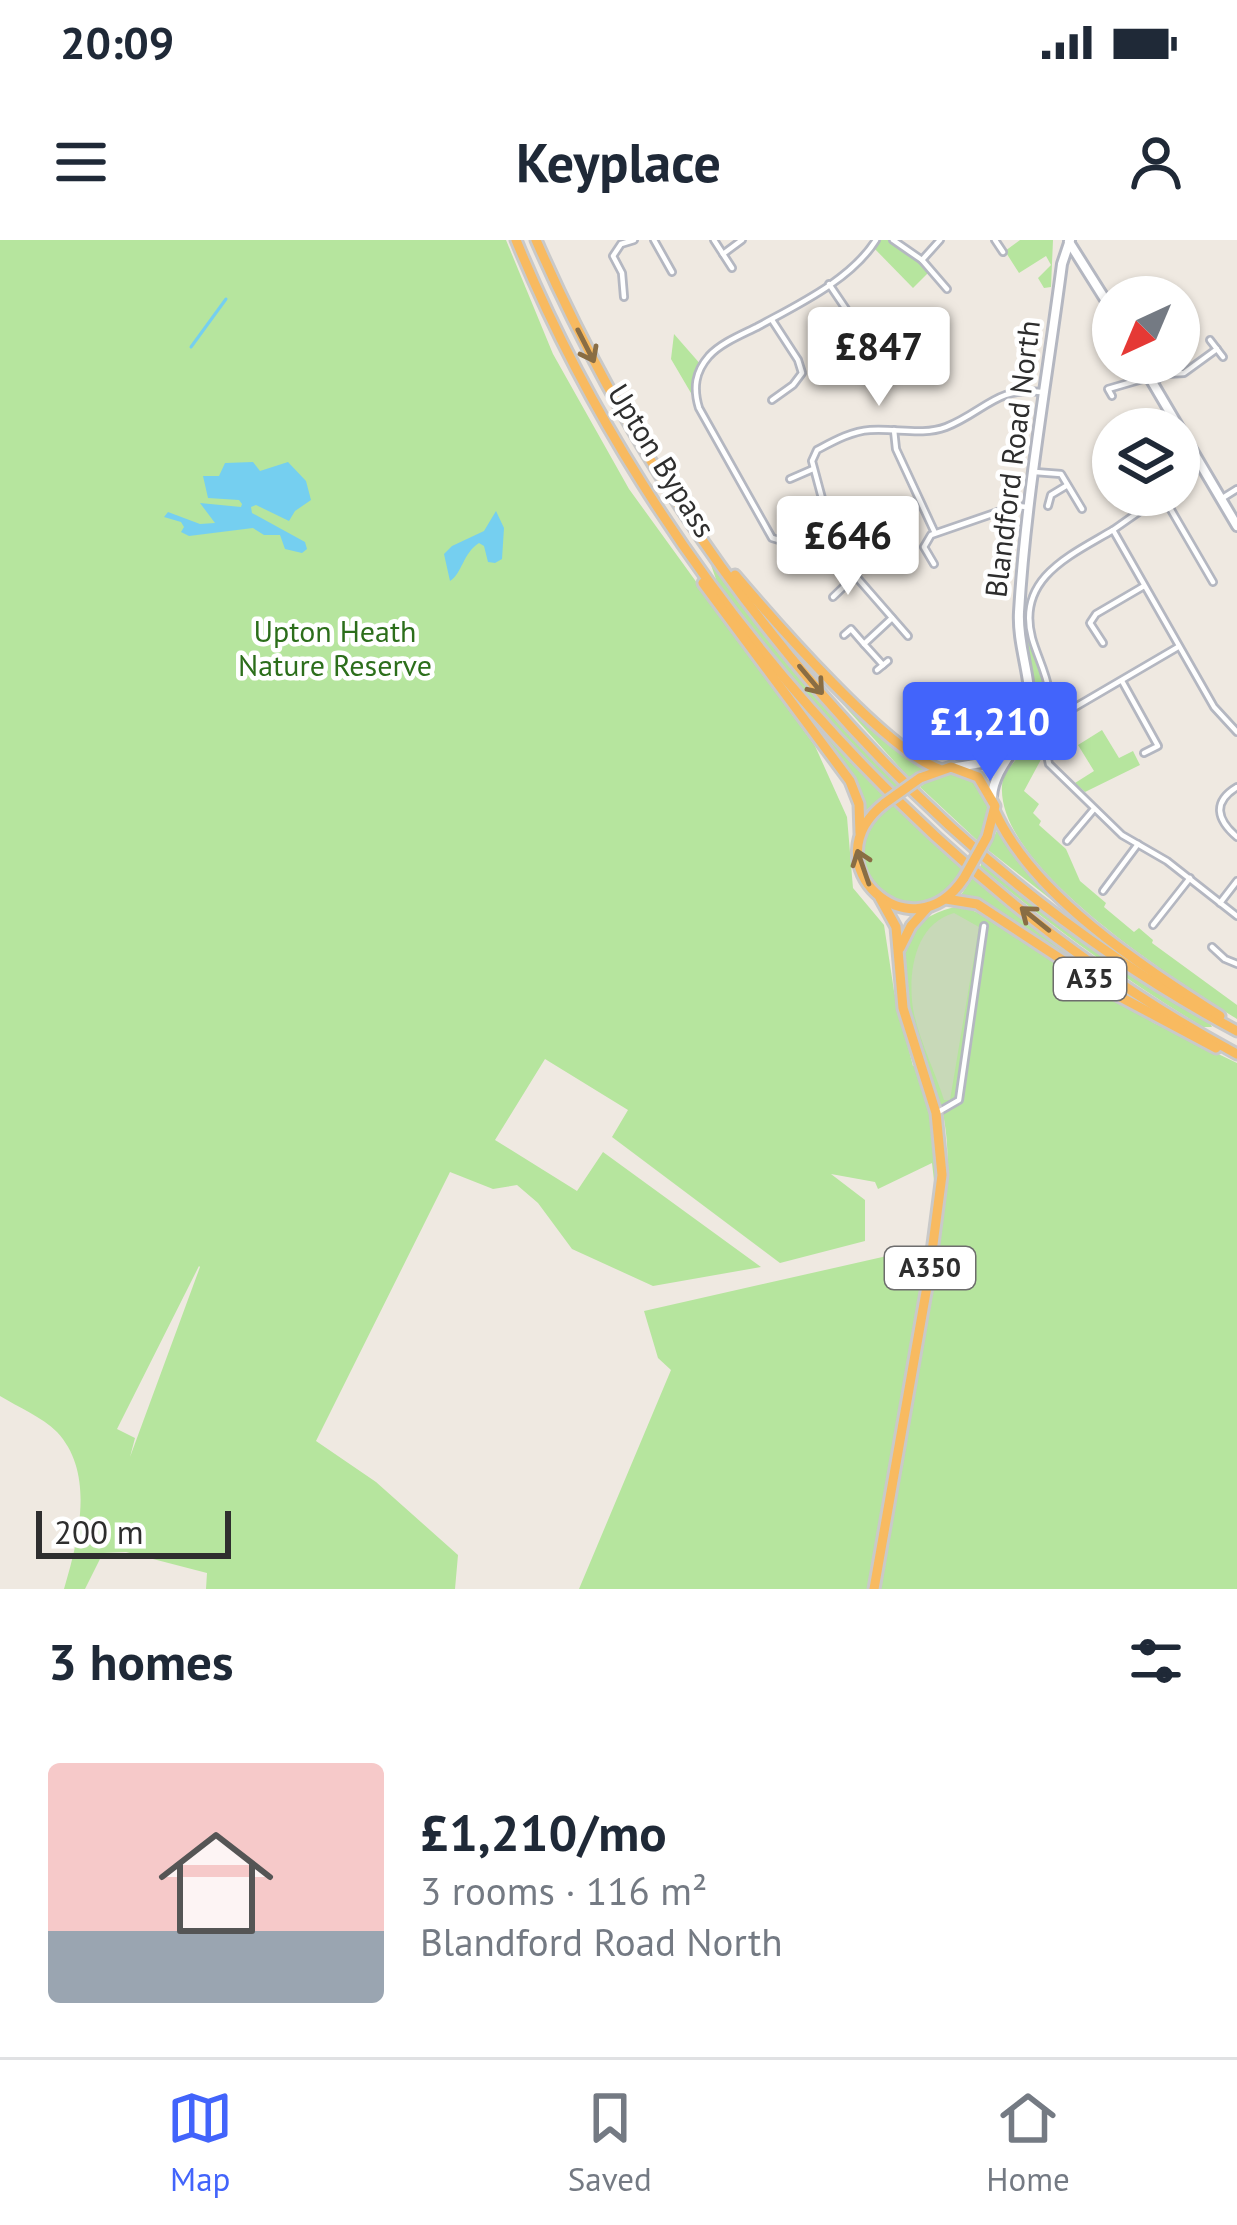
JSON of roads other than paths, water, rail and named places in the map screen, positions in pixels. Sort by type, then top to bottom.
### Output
[{"type":"highway","name":"Upton Bypass","points":[[516,240],[582,380],[664,515],[773,664],[902,802],[1074,950],[1237,1056]]},
{"type":"highway","name":"Upton Bypass","points":[[536,240],[599,371],[689,520],[816,686],[931,808],[1010,877],[1109,952],[1237,1029]]},
{"type":"highway","name":"A35","points":[[664,515],[713,598],[850,781],[859,804],[860,833]]},
{"type":"highway","name":"A35","points":[[689,520],[829,676],[912,756],[938,769]]},
{"type":"highway","points":[[900,949],[906,933],[927,908],[946,899],[964,878],[995,812],[992,796],[974,774],[956,767],[938,769],[885,802],[860,833],[859,868],[880,898],[902,908],[927,908]]},
{"type":"highway","name":"A35","points":[[995,812],[1024,859],[1079,913],[1150,970],[1237,1029]]},
{"type":"highway","name":"A350","points":[[874,1589],[939,1209],[941,1156],[936,1113],[906,1024],[900,949],[892,915],[880,898]]},
{"type":"highway","name":"A35","points":[[946,899],[965,900],[982,908],[1111,992],[1237,1056]]},
{"type":"main road","points":[[1068,240],[1092,278]]},
{"type":"main road","name":"Blandford Road North","points":[[992,796],[996,776],[1025,730],[1030,710],[1019,636],[1027,507],[1041,392],[1068,240]]},
{"type":"main road","points":[[1200,465],[1237,526]]},
{"type":"main road","points":[[956,767],[987,762],[1010,751]]},
{"type":"street","points":[[624,297],[622,273],[613,256],[621,244],[634,240]]},
{"type":"street","points":[[655,240],[672,272]]},
{"type":"street","points":[[714,240],[732,268]]},
{"type":"street","points":[[723,254],[742,240]]},
{"type":"street","points":[[876,240],[863,258],[829,284],[715,350],[700,368],[694,392],[699,408],[772,538],[789,544],[819,534],[827,518],[813,456],[821,447],[856,432],[945,427],[1004,394],[1019,389],[1041,392]]},
{"type":"street","points":[[893,240],[922,260],[947,289]]},
{"type":"street","points":[[922,260],[940,240]]},
{"type":"street","points":[[995,240],[1003,252]]},
{"type":"street","points":[[829,284],[880,347]]},
{"type":"street","points":[[771,319],[802,373],[793,386],[772,400]]},
{"type":"street","points":[[1210,340],[1223,357]]},
{"type":"street","points":[[1200,362],[1216,350]]},
{"type":"street","points":[[1112,396],[1108,389],[1117,384]]},
{"type":"street","points":[[894,430],[896,449],[935,533]]},
{"type":"street","points":[[790,479],[814,468]]},
{"type":"street","points":[[1031,471],[1061,474],[1082,509]]},
{"type":"street","points":[[1048,506],[1051,495],[1068,485]]},
{"type":"street","points":[[1221,500],[1237,489]]},
{"type":"street","points":[[934,564],[924,547],[935,533],[1015,506],[1027,507]]},
{"type":"street","points":[[1133,516],[1050,569],[1034,590],[1030,630],[1045,670],[1051,711],[1045,752],[1049,764],[1114,829],[1190,878],[1237,916]]},
{"type":"street","points":[[1175,516],[1213,582]]},
{"type":"street","points":[[1113,530],[1214,707],[1237,732]]},
{"type":"street","points":[[819,534],[908,636]]},
{"type":"street","points":[[833,597],[856,576]]},
{"type":"street","points":[[1103,643],[1090,623],[1096,614],[1146,585]]},
{"type":"street","points":[[864,644],[892,618]]},
{"type":"street","points":[[844,635],[851,629],[883,665]]},
{"type":"street","points":[[1051,711],[1072,709],[1180,646]]},
{"type":"street","points":[[1121,680],[1158,746],[1144,753]]},
{"type":"street","points":[[1237,787],[1224,796],[1219,809],[1224,826],[1237,837]]},
{"type":"street","points":[[1067,841],[1096,807]]},
{"type":"street","points":[[1103,891],[1138,844]]},
{"type":"street","points":[[1153,926],[1190,878]]},
{"type":"street","points":[[1220,903],[1237,881]]},
{"type":"street","points":[[936,1113],[958,1100],[984,926]]},
{"type":"street","points":[[1212,947],[1237,964]]},
{"type":"water","points":[[253,462],[260,471],[288,462],[306,481],[311,500],[289,521],[256,505],[251,507],[252,513],[305,542],[307,549],[302,553],[285,549],[280,535],[264,535],[253,528],[189,536],[181,532],[181,522],[164,517],[168,512],[200,524],[215,523],[200,503],[241,507],[239,500],[208,498],[203,476],[219,476],[225,463]]},
{"type":"water","points":[[496,511],[504,528],[502,559],[488,562],[479,543],[450,581],[444,554],[484,531]]},
{"type":"waterway","points":[[191,347],[226,299]]},
{"type":"park label","name":"Upton Heath Nature Reserve","points":[[335,649]]}]
